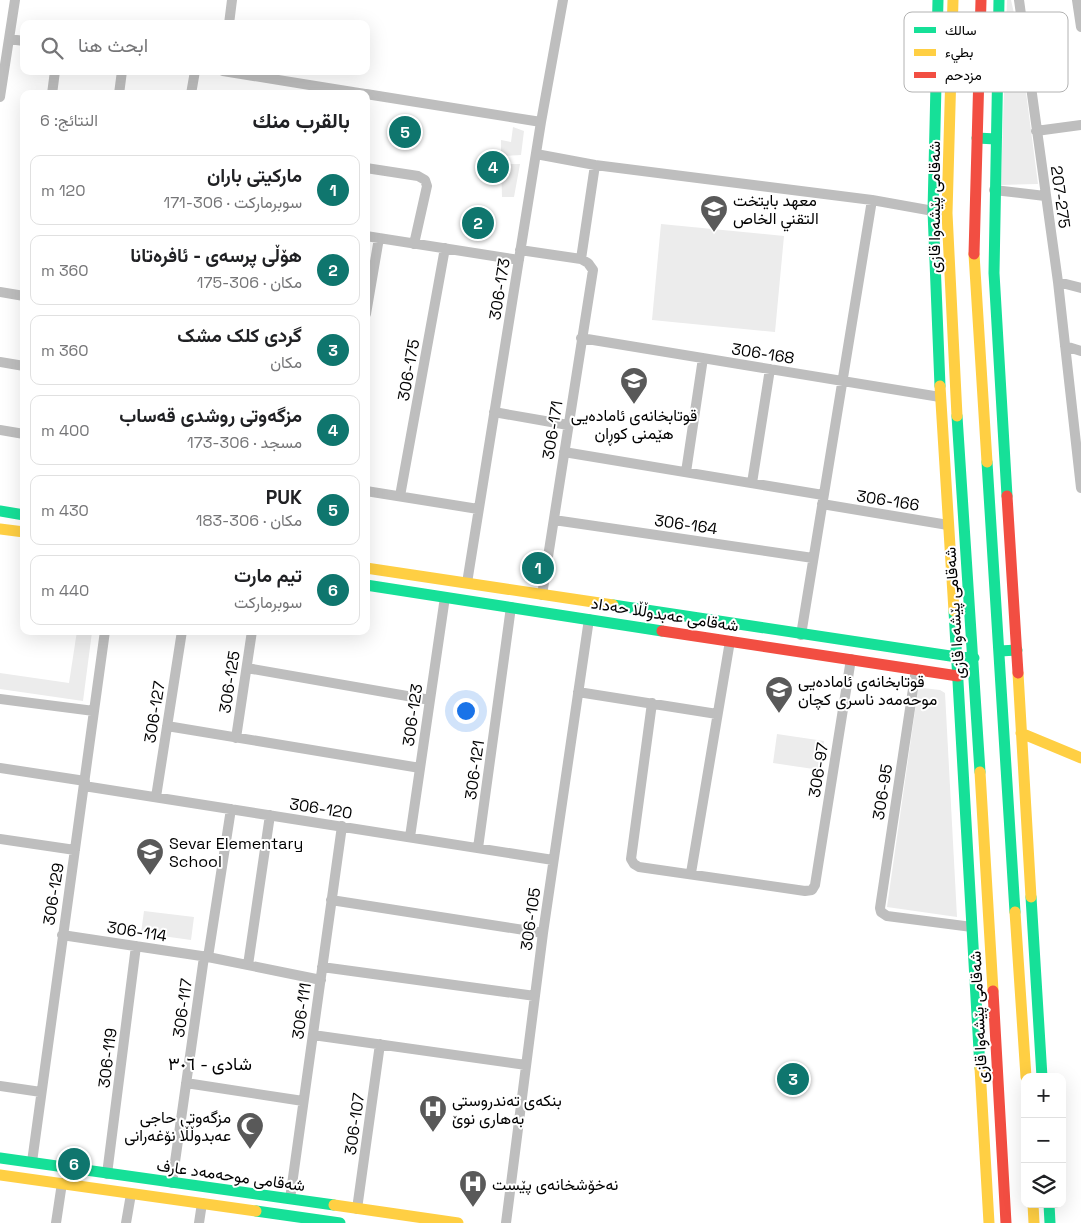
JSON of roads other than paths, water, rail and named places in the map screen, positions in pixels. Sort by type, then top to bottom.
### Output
[{"type":"main road","points":[[936,92],[933,211],[940,397],[957,657],[989,1223]]},
{"type":"main road","name":"شەقامی پێشەوا قازی","points":[[950,92],[947,213],[955,400],[974,658],[1006,1223]]},
{"type":"main road","points":[[978,92],[973,243],[1012,832],[1026,1073]]},
{"type":"main road","points":[[997,92],[994,190],[994,273],[1042,1073]]},
{"type":"main road","points":[[977,138],[996,139]]},
{"type":"main road","points":[[940,397],[955,400]]},
{"type":"main road","points":[[0,511],[19,514],[18,531],[0,528]]},
{"type":"main road","name":"شەقامی عەبدوڵڵا حەداد","points":[[370,569],[801,635],[974,658]]},
{"type":"main road","points":[[408,591],[410,574]]},
{"type":"main road","name":"شەقامی عەبدوڵڵا حەداد","points":[[370,586],[958,676],[975,675]]},
{"type":"main road","points":[[1000,651],[1017,650]]},
{"type":"main road","points":[[1021,733],[1081,758]]},
{"type":"main road","points":[[984,834],[988,843],[998,847],[1009,841],[1012,832]]},
{"type":"main road","points":[[987,886],[990,878],[1000,873],[1010,876],[1014,884]]},
{"type":"main road","points":[[1025,1054],[1040,1054]]},
{"type":"main road","points":[[984,1135],[1001,1135]]},
{"type":"main road","name":"شەقامی موحەمەد عارف","points":[[0,1158],[458,1223]]},
{"type":"main road","name":"شەقامی موحەمەد عارف","points":[[0,1175],[206,1204],[280,1219],[340,1223]]},
{"type":"main road","points":[[206,1204],[213,1189]]},
{"type":"main road","points":[[1033,1208],[1034,1223]]},
{"type":"main road","points":[[1049,1208],[1050,1223]]},
{"type":"street","points":[[0,97],[14,0]]},
{"type":"street","points":[[230,20],[232,0]]},
{"type":"street","name":"306-173","points":[[466,583],[541,122],[563,0]]},
{"type":"street","points":[[1077,0],[1081,27]]},
{"type":"street","points":[[9,39],[20,40]]},
{"type":"street","points":[[53,90],[54,75]]},
{"type":"street","points":[[120,90],[121,75]]},
{"type":"street","points":[[192,90],[194,75]]},
{"type":"street","points":[[248,75],[341,90]]},
{"type":"street","name":"207-275","points":[[1031,92],[1058,282],[1081,488]]},
{"type":"street","points":[[370,95],[541,122]]},
{"type":"street","points":[[1036,131],[1081,125]]},
{"type":"street","points":[[536,154],[595,165],[872,200],[947,213]]},
{"type":"street","points":[[370,237],[445,248],[581,259],[595,165]]},
{"type":"street","points":[[370,169],[418,176],[425,180],[427,186],[414,244]]},
{"type":"street","points":[[994,190],[1045,196]]},
{"type":"street","points":[[801,635],[872,200]]},
{"type":"street","points":[[370,291],[379,238]]},
{"type":"street","name":"306-175","points":[[400,496],[445,248]]},
{"type":"street","name":"306-171","points":[[542,595],[592,270],[588,263],[581,259]]},
{"type":"street","points":[[1058,282],[1081,288]]},
{"type":"street","points":[[0,292],[20,294]]},
{"type":"street","name":"306-168","points":[[581,338],[940,397]]},
{"type":"street","points":[[1065,346],[1081,351]]},
{"type":"street","points":[[686,472],[704,358]]},
{"type":"street","points":[[0,362],[20,365]]},
{"type":"street","points":[[752,483],[770,369]]},
{"type":"street","points":[[494,412],[568,425]]},
{"type":"street","points":[[0,430],[20,433]]},
{"type":"street","name":"306-166","points":[[564,452],[752,483],[823,500],[948,525]]},
{"type":"street","points":[[370,492],[478,509]]},
{"type":"street","name":"306-164","points":[[554,520],[813,558]]},
{"type":"street","name":"306-123","points":[[410,837],[445,597]]},
{"type":"street","name":"306-121","points":[[478,848],[511,607]]},
{"type":"street","name":"306-105","points":[[506,1223],[553,860],[589,619]]},
{"type":"street","name":"306-129","points":[[32,1162],[104,635]]},
{"type":"street","name":"306-127","points":[[156,797],[181,635]]},
{"type":"street","name":"306-125","points":[[236,738],[251,635]]},
{"type":"street","points":[[652,703],[631,859],[639,867],[691,873],[730,641]]},
{"type":"street","name":"306-97","points":[[691,873],[805,891],[812,890],[815,885],[851,659]]},
{"type":"street","points":[[247,668],[430,700]]},
{"type":"street","name":"306-95","points":[[916,669],[880,904],[881,912],[887,916],[972,927]]},
{"type":"street","points":[[578,692],[717,714]]},
{"type":"street","points":[[0,699],[94,712]]},
{"type":"street","points":[[167,726],[420,768]]},
{"type":"street","name":"306-120","points":[[0,768],[156,797],[553,860]]},
{"type":"street","name":"306-117","points":[[172,1183],[186,1083],[231,809]]},
{"type":"street","points":[[248,965],[270,815]]},
{"type":"street","name":"306-111","points":[[290,1200],[342,826]]},
{"type":"street","points":[[0,839],[75,850]]},
{"type":"street","points":[[331,900],[543,933]]},
{"type":"street","name":"306-114","points":[[62,935],[206,957],[321,980]]},
{"type":"street","name":"306-119","points":[[107,1174],[136,946]]},
{"type":"street","points":[[322,967],[535,996]]},
{"type":"street","points":[[313,1034],[526,1065]]},
{"type":"street","name":"306-107","points":[[358,1209],[380,1044]]},
{"type":"street","points":[[186,1083],[303,1101]]},
{"type":"street","points":[[0,1086],[41,1092]]},
{"type":"street","points":[[56,1223],[62,1184]]},
{"type":"street","points":[[126,1223],[130,1194]]},
{"type":"street","points":[[199,1223],[206,1204]]},
{"type":"place","name":"PUK","points":[[405,132]]},
{"type":"place","name":"مزگەوتی روشدی قەساب","points":[[493,167]]},
{"type":"place","name":"هۆڵی پرسەی - ئافرەتانا","points":[[478,223]]},
{"type":"place","name":"معهد بايتخت التقني الخاص","points":[[714,233]]},
{"type":"place","name":"قوتابخانەی ئامادەیی هێمنی کوڕان","points":[[634,405]]},
{"type":"place","name":"ماركيتى باران","points":[[538,568]]},
{"type":"place","name":"قوتابخانەی ئامادەیی موحەمەد ناسری کچان","points":[[779,714]]},
{"type":"place","name":"Sevar Elementary School","points":[[150,876]]},
{"type":"place","name":"گردی کلک مشک","points":[[793,1079]]},
{"type":"place","name":"بنکەی تەندروستی بەهاری نوێ","points":[[433,1133]]},
{"type":"place","name":"مزگەوتی حاجی عەبدوڵڵا نۆغەرانی","points":[[250,1150]]},
{"type":"place","name":"تيم مارت","points":[[74,1164]]},
{"type":"place","name":"نەخۆشخانەی پێست","points":[[473,1208]]},
{"type":"district","name":"شادی - ٣٠٦","points":[[210,1064]]}]
